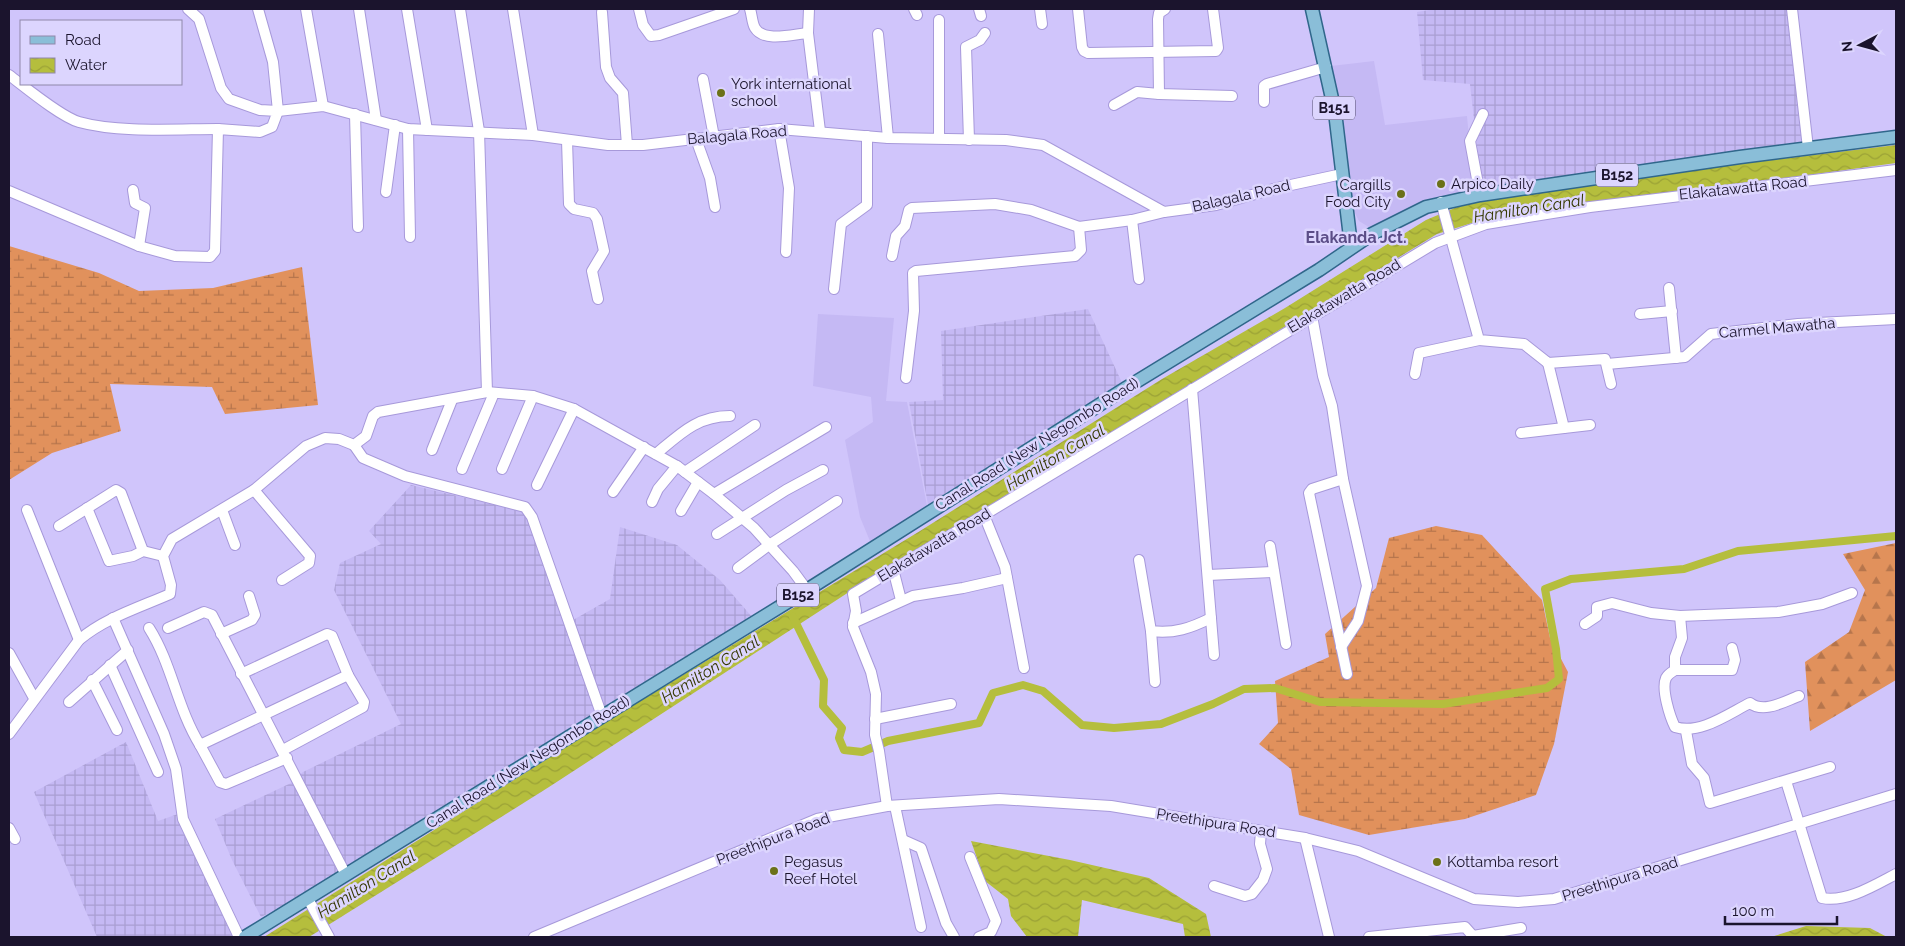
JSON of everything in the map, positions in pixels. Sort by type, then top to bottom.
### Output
[{"type":"main road","name":"B151","points":[[1312,9],[1326,66],[1334,112],[1348,208],[1350,237],[1353,246]]},
{"type":"main road","name":"Canal Road (New Negombo Road)","points":[[245,937],[309,901],[346,875],[807,590],[1126,388],[1320,270],[1372,234],[1426,207],[1442,206],[1480,195],[1896,137]]},
{"type":"main road","name":"B151","points":[[1348,208],[1358,226],[1372,234]]},
{"type":"street","name":"Balagala Road","points":[[188,9],[199,19],[222,88],[229,98],[260,110],[278,111],[323,106],[408,129],[479,131],[627,145],[779,129],[888,138],[1006,140],[1043,145],[1164,212],[1216,205],[1276,188],[1342,174]]},
{"type":"street","points":[[22,85],[78,122],[114,127],[218,129],[260,132],[272,127],[278,111],[273,62],[258,9]]},
{"type":"street","points":[[306,9],[323,106]]},
{"type":"street","points":[[359,9],[376,120]]},
{"type":"street","points":[[407,9],[427,130]]},
{"type":"street","points":[[460,9],[479,131],[491,392],[462,469]]},
{"type":"street","points":[[513,9],[533,135]]},
{"type":"street","points":[[639,9],[643,25],[651,36],[659,35],[734,9]]},
{"type":"street","points":[[750,9],[755,27],[761,34],[769,36],[808,33]]},
{"type":"street","points":[[809,9],[808,33],[820,131]]},
{"type":"street","points":[[1040,9],[1042,24]]},
{"type":"street","points":[[1078,9],[1084,51],[1216,51],[1218,48],[1213,9]]},
{"type":"street","points":[[1159,94],[1160,50],[1158,19],[1159,12],[1165,9]]},
{"type":"street","points":[[1792,9],[1808,148]]},
{"type":"street","points":[[602,12],[606,67],[610,78],[623,92],[627,145]]},
{"type":"street","points":[[939,20],[939,138]]},
{"type":"street","points":[[970,140],[966,47],[980,40],[985,33]]},
{"type":"street","points":[[878,34],[888,138]]},
{"type":"street","points":[[1264,102],[1264,86],[1267,84],[1326,66]]},
{"type":"street","points":[[9,75],[20,83]]},
{"type":"street","points":[[703,79],[714,136]]},
{"type":"street","points":[[1114,104],[1137,92],[1232,96]]},
{"type":"street","points":[[356,114],[358,227]]},
{"type":"street","points":[[1480,195],[1470,141],[1483,114]]},
{"type":"street","points":[[386,192],[395,125]]},
{"type":"street","points":[[9,191],[139,246],[175,256],[210,257],[215,251],[218,129]]},
{"type":"street","points":[[408,129],[410,237]]},
{"type":"street","points":[[779,129],[789,188],[786,252]]},
{"type":"street","points":[[834,289],[841,224],[867,205],[867,136]]},
{"type":"street","points":[[696,139],[710,178],[714,207]]},
{"type":"street","points":[[567,140],[569,204],[574,209],[593,213],[601,234],[604,251],[592,271],[598,299]]},
{"type":"street","name":"Elakatawatta Road","points":[[853,623],[856,611],[853,594],[1388,269],[1451,235],[1486,224],[1590,207],[1896,170]]},
{"type":"street","points":[[133,190],[135,203],[145,208],[139,246]]},
{"type":"street","points":[[892,256],[896,236],[905,226],[909,210],[912,208],[995,204],[1031,210],[1079,227],[1132,220],[1164,212]]},
{"type":"street","points":[[1442,206],[1479,340]]},
{"type":"street","points":[[1132,220],[1140,279]]},
{"type":"street","points":[[906,378],[914,311],[913,274],[916,271],[1075,256],[1082,250],[1079,227]]},
{"type":"street","points":[[1669,288],[1676,358]]},
{"type":"street","points":[[1640,314],[1672,311]]},
{"type":"street","points":[[1312,316],[1323,376],[1332,406],[1343,480],[1367,586],[1358,621],[1341,647]]},
{"type":"street","name":"Carmel Mawatha","points":[[1548,363],[1605,359],[1607,364],[1685,357],[1693,351],[1701,340],[1710,334],[1798,324],[1896,319]]},
{"type":"street","points":[[1415,374],[1419,353],[1479,340],[1524,344],[1548,363],[1564,428]]},
{"type":"street","points":[[1607,364],[1611,384]]},
{"type":"street","points":[[1192,389],[1214,655]]},
{"type":"street","points":[[354,446],[366,436],[373,416],[378,412],[491,392],[533,396],[574,409],[681,469],[714,494],[769,545],[807,590]]},
{"type":"street","points":[[502,469],[533,396]]},
{"type":"street","points":[[432,450],[452,400]]},
{"type":"street","points":[[537,485],[574,409]]},
{"type":"street","points":[[656,454],[684,431],[699,422],[712,416],[730,416]]},
{"type":"street","points":[[652,502],[658,489],[681,469],[755,425]]},
{"type":"street","points":[[1521,433],[1590,425]]},
{"type":"street","points":[[714,494],[826,427]]},
{"type":"street","points":[[9,734],[79,640],[91,630],[113,618],[170,594],[171,585],[163,556],[172,539],[254,490],[306,446],[326,438],[339,439],[354,446],[363,458],[405,476],[525,507],[532,517],[602,716]]},
{"type":"street","points":[[613,492],[644,447]]},
{"type":"street","points":[[718,534],[741,518],[823,470]]},
{"type":"street","points":[[1343,480],[1312,489],[1309,493],[1348,674]]},
{"type":"street","points":[[681,512],[698,482]]},
{"type":"street","points":[[59,526],[116,490],[120,493],[143,551]]},
{"type":"street","points":[[254,490],[310,556],[309,563],[282,580]]},
{"type":"street","points":[[738,568],[769,545],[837,501]]},
{"type":"street","points":[[86,508],[109,561],[134,556],[143,551],[163,556]]},
{"type":"street","points":[[27,510],[79,640]]},
{"type":"street","points":[[222,510],[235,545]]},
{"type":"street","points":[[984,516],[1005,567],[1024,668]]},
{"type":"street","points":[[1270,546],[1286,644]]},
{"type":"street","points":[[1139,560],[1151,631],[1155,682]]},
{"type":"street","points":[[893,569],[901,600]]},
{"type":"street","points":[[1208,575],[1274,572]]},
{"type":"street","points":[[921,928],[902,840],[891,806],[875,735],[876,694],[871,672],[854,633],[853,623],[877,614],[901,600],[1007,578]]},
{"type":"street","points":[[1585,624],[1597,616],[1597,607],[1612,603],[1651,613],[1680,616],[1778,612],[1822,604],[1852,593]]},
{"type":"street","points":[[221,634],[252,620],[255,615],[249,596]]},
{"type":"street","points":[[168,628],[191,617],[208,612],[212,615],[346,875]]},
{"type":"street","points":[[1675,670],[1675,656],[1682,638],[1680,616]]},
{"type":"street","points":[[113,618],[164,734],[173,760],[183,819],[239,937]]},
{"type":"street","points":[[1151,631],[1169,633],[1193,627],[1211,618]]},
{"type":"street","points":[[149,628],[162,653],[189,727],[220,782],[226,784],[284,754],[363,707],[364,702],[348,675],[332,636],[328,634],[241,674]]},
{"type":"street","points":[[1732,648],[1735,660],[1732,670],[1675,670],[1667,676],[1665,682],[1669,716],[1675,728],[1686,730],[1710,724],[1750,703],[1755,707],[1769,707],[1800,696]]},
{"type":"street","points":[[69,702],[128,650]]},
{"type":"street","points":[[9,653],[34,698]]},
{"type":"street","points":[[110,664],[158,772]]},
{"type":"street","points":[[200,745],[265,716],[348,675]]},
{"type":"street","points":[[92,680],[117,730]]},
{"type":"street","points":[[875,719],[951,704]]},
{"type":"street","points":[[1686,730],[1692,764],[1704,778],[1710,803],[1830,767]]},
{"type":"street","points":[[1786,781],[1822,898],[1831,900],[1866,889],[1896,874]]},
{"type":"street","name":"Preethipura Road","points":[[534,937],[817,819],[891,806],[999,799],[1111,806],[1305,838],[1358,851],[1474,899],[1518,902],[1554,899],[1896,794]]},
{"type":"street","points":[[9,828],[15,839]]},
{"type":"street","points":[[1214,886],[1246,896],[1252,894],[1263,880],[1266,869],[1260,844],[1261,831]]},
{"type":"street","points":[[1305,838],[1329,937]]},
{"type":"street","points":[[902,840],[921,848],[946,923],[954,937]]},
{"type":"street","points":[[970,857],[996,921],[992,932],[979,937]]},
{"type":"street","points":[[309,901],[328,935]]},
{"type":"street","points":[[1369,937],[1465,927],[1472,936],[1521,928]]},
{"type":"shaded area","points":[[1435,9],[1788,9],[1802,145],[1482,190],[1470,84],[1423,80],[1417,12]]},
{"type":"shaded area","points":[[1374,61],[1385,125],[1467,116],[1474,191],[1372,229],[1359,221],[1352,207],[1331,66]]},
{"type":"shaded area","points":[[1088,309],[1124,387],[929,510],[909,402],[943,400],[941,331]]},
{"type":"shaded area","points":[[818,314],[894,318],[886,401],[907,402],[928,511],[872,546],[860,517],[845,440],[873,422],[871,397],[813,386]]},
{"type":"shaded area","points":[[411,485],[525,512],[566,624],[610,599],[620,527],[677,545],[720,580],[753,618],[306,895],[261,917],[232,860],[215,819],[291,783],[303,772],[401,724],[334,590],[340,563],[381,544],[369,531]]},
{"type":"shaded area","points":[[126,742],[158,821],[178,814],[235,936],[97,937],[34,792]]},
{"type":"green space","points":[[9,246],[99,273],[139,291],[213,288],[302,267],[318,405],[225,414],[212,387],[110,384],[121,431],[52,453],[9,480]]},
{"type":"green space","points":[[1436,526],[1482,535],[1542,600],[1550,638],[1568,672],[1554,744],[1536,795],[1465,819],[1369,835],[1299,815],[1291,769],[1259,744],[1278,723],[1275,681],[1329,657],[1325,634],[1376,588],[1389,538]]},
{"type":"green space","points":[[1896,543],[1896,680],[1810,731],[1805,662],[1849,632],[1865,590],[1843,554]]},
{"type":"water","name":"Hamilton Canal","points":[[1896,145],[1896,163],[1554,210],[1472,223],[1437,234],[849,592],[549,787],[309,937],[264,937],[614,717],[920,531],[1162,379],[1285,308],[1426,220],[1469,202],[1738,164]]},
{"type":"water","points":[[971,841],[1070,860],[1149,878],[1206,914],[1211,937],[1185,937],[1183,924],[1082,900],[1078,937],[1027,937],[1011,916],[1008,899],[985,881]]},
{"type":"water","points":[[1806,926],[1870,928],[1887,937],[1771,937]]},
{"type":"waterway","points":[[793,617],[824,680],[823,706],[842,728],[839,738],[844,750],[862,752],[888,741],[979,723],[993,693],[1023,685],[1043,691],[1082,725],[1114,728],[1161,724],[1213,704],[1244,689],[1275,688],[1320,702],[1443,704],[1547,688],[1559,679],[1556,649],[1545,589],[1571,579],[1684,569],[1738,551],[1896,536]]},
{"type":"place","name":"York international school","points":[[721,93]]},
{"type":"place","name":"Arpico Daily","points":[[1441,184]]},
{"type":"place","name":"Cargills Food City","points":[[1401,194]]},
{"type":"place","name":"Kottamba resort","points":[[1437,862]]},
{"type":"place","name":"Pegasus Reef Hotel","points":[[774,871]]},
{"type":"district","name":"Elakanda Jct.","points":[[1356,237]]}]
